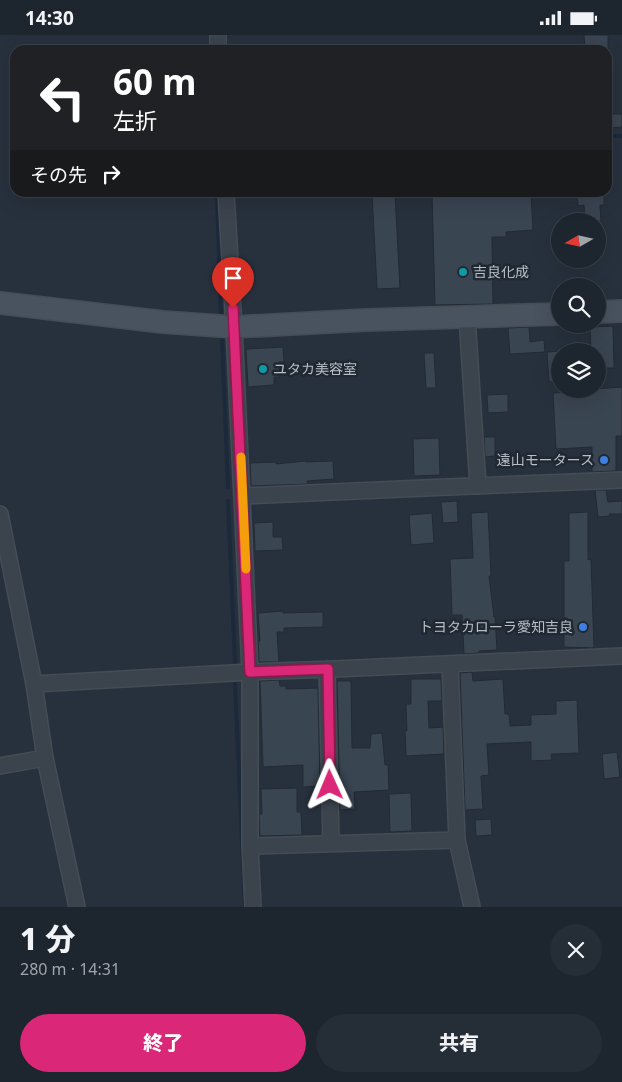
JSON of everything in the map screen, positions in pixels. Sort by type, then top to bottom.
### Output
[{"type":"street","points":[[226,197],[250,672],[250,846],[253,907]]},
{"type":"street","points":[[0,303],[163,322],[234,327],[367,320],[551,314]]},
{"type":"street","points":[[606,312],[622,311]]},
{"type":"street","points":[[467,317],[478,486]]},
{"type":"street","points":[[242,496],[622,480]]},
{"type":"street","points":[[0,514],[34,685],[45,757],[77,907]]},
{"type":"street","points":[[34,685],[250,672],[622,656]]},
{"type":"street","points":[[450,664],[457,839],[472,907]]},
{"type":"street","points":[[328,669],[331,843]]},
{"type":"street","points":[[0,766],[45,757]]},
{"type":"street","points":[[250,846],[457,839]]},
{"type":"building","points":[[584,35],[608,35],[608,45],[585,45]]},
{"type":"building","points":[[612,114],[622,114],[622,127],[612,128]]},
{"type":"building","points":[[372,197],[395,197],[400,288],[377,289]]},
{"type":"building","name":"吉良化成","points":[[432,197],[531,197],[533,230],[506,232],[506,237],[492,237],[493,304],[435,305]]},
{"type":"building","points":[[577,197],[604,197],[604,205],[600,205],[600,213],[584,213],[584,205],[578,206]]},
{"type":"building","points":[[606,326],[613,326],[614,368],[606,368],[606,343],[591,343],[590,333],[606,333]]},
{"type":"building","points":[[529,327],[530,342],[544,340],[545,352],[510,354],[508,328]]},
{"type":"building","name":"ユタカ美容室","points":[[283,347],[284,362],[279,362],[280,377],[274,377],[274,385],[248,387],[246,349]]},
{"type":"building","points":[[547,352],[551,352],[551,382],[549,382]]},
{"type":"building","points":[[424,353],[434,353],[436,388],[426,388]]},
{"type":"building","points":[[622,387],[622,436],[616,436],[616,471],[592,472],[592,447],[556,449],[553,398],[606,398],[606,388]]},
{"type":"building","points":[[508,394],[508,412],[488,413],[487,395]]},
{"type":"building","points":[[484,437],[495,437],[495,456],[485,457]]},
{"type":"building","points":[[439,438],[440,475],[414,476],[413,439]]},
{"type":"building","points":[[333,461],[334,479],[307,481],[308,484],[251,486],[250,463],[276,462],[276,464]]},
{"type":"building","points":[[595,490],[606,490],[608,502],[622,501],[622,514],[609,514],[610,516],[598,517]]},
{"type":"building","points":[[457,501],[458,522],[443,523],[441,502]]},
{"type":"building","points":[[488,512],[491,576],[489,576],[495,616],[497,650],[464,654],[462,615],[452,615],[450,559],[473,558],[471,513]]},
{"type":"building","points":[[588,512],[588,560],[591,559],[594,648],[564,647],[564,561],[569,561],[569,513]]},
{"type":"building","points":[[432,513],[434,543],[411,545],[409,515]]},
{"type":"building","points":[[273,522],[273,537],[282,537],[283,550],[255,551],[254,523]]},
{"type":"building","points":[[283,611],[283,613],[323,612],[323,627],[284,628],[284,632],[277,632],[279,662],[259,662],[258,613]]},
{"type":"building","points":[[472,672],[473,681],[503,679],[505,714],[509,714],[510,726],[531,725],[531,715],[556,714],[556,701],[577,700],[579,753],[551,754],[552,760],[531,761],[531,742],[487,744],[489,775],[481,776],[483,809],[465,810],[460,673]]},
{"type":"building","points":[[411,679],[441,679],[442,701],[428,701],[429,728],[443,727],[444,754],[406,756],[406,704],[411,704]]},
{"type":"building","points":[[279,680],[280,686],[286,686],[286,689],[318,688],[320,786],[303,787],[303,765],[263,767],[260,681]]},
{"type":"building","points":[[337,681],[351,681],[352,748],[370,748],[371,734],[382,733],[385,765],[388,765],[389,790],[354,792],[355,809],[340,810]]},
{"type":"building","points":[[617,752],[620,777],[604,779],[602,754]]},
{"type":"building","points":[[297,788],[297,812],[301,812],[302,835],[260,836],[259,814],[262,814],[261,789]]},
{"type":"building","points":[[411,793],[412,831],[390,832],[389,794]]},
{"type":"building","points":[[491,819],[492,835],[476,836],[475,820]]},
{"type":"waterway","points":[[612,136],[622,136]]},
{"type":"waterway","points":[[217,197],[221,316]]},
{"type":"waterway","points":[[222,338],[228,487]]},
{"type":"waterway","points":[[228,501],[235,662]]},
{"type":"waterway","points":[[235,684],[245,907]]},
{"type":"slow traffic","points":[[241,457],[246,569]]},
{"type":"place","name":"吉良化成","points":[[463,272]]},
{"type":"place","name":"ユタカ美容室","points":[[263,369]]},
{"type":"place","name":"遠山モータース","points":[[604,460]]},
{"type":"place","name":"トヨタカローラ愛知吉良","points":[[583,627]]},
{"type":"route","points":[[233,308],[250,672],[328,669],[330,785]]}]
